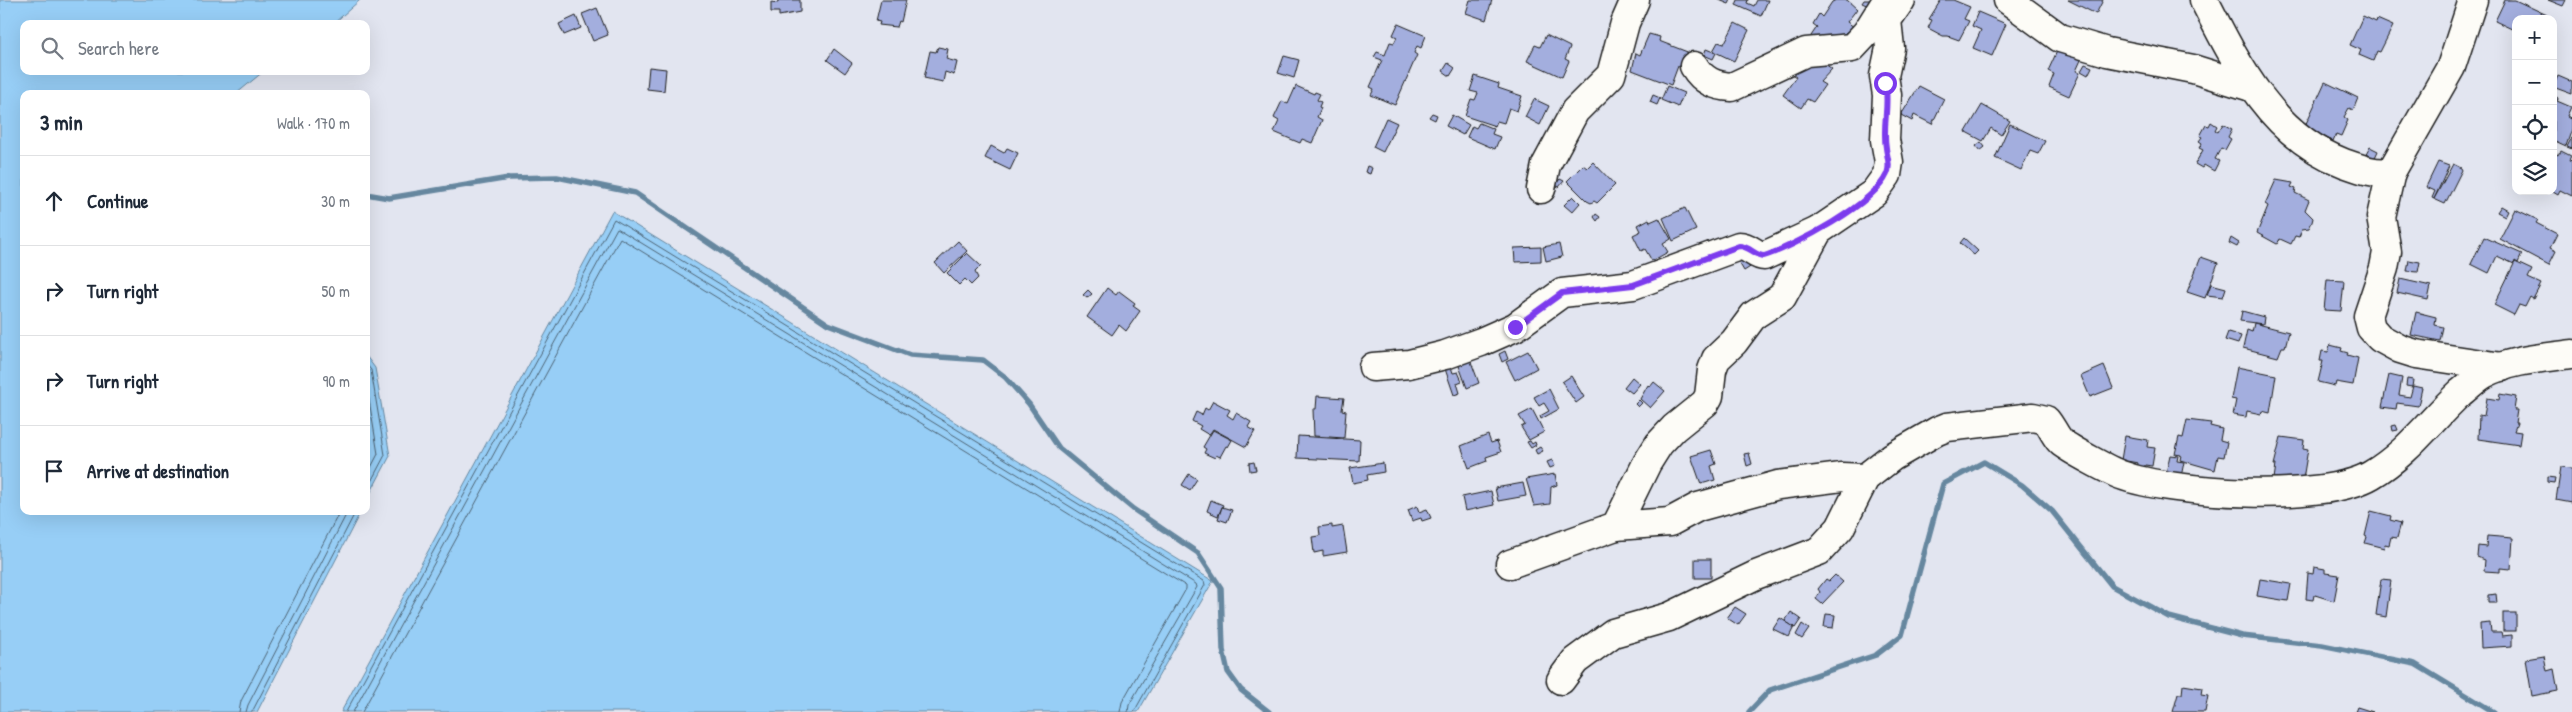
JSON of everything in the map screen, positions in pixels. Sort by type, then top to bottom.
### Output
[{"type":"street","points":[[1541,189],[1546,164],[1575,111],[1610,75],[1625,23],[1635,0]]},
{"type":"street","points":[[2008,0],[2060,38],[2107,52],[2192,69],[2251,87]]},
{"type":"street","points":[[2204,0],[2251,87],[2281,121],[2304,142],[2326,156],[2369,172],[2391,172]]},
{"type":"street","points":[[2473,0],[2451,67],[2391,172],[2381,217],[2387,252],[2380,285],[2368,316],[2371,328],[2380,338],[2416,354],[2502,367]]},
{"type":"street","points":[[1694,66],[1701,77],[1722,86],[1732,87],[1806,52],[1852,48],[1890,6]]},
{"type":"street","points":[[1373,367],[1409,364],[1481,342],[1515,327],[1562,293],[1633,285],[1739,246],[1749,248],[1759,256],[1764,256],[1818,231],[1874,193],[1889,169],[1884,128],[1887,95],[1884,76],[1890,48],[1890,6]]},
{"type":"street","points":[[1616,526],[1647,463],[1660,444],[1674,428],[1705,403],[1709,396],[1712,370],[1716,359],[1734,342],[1754,315],[1782,297],[1818,231]]},
{"type":"street","points":[[1561,680],[1575,661],[1613,633],[1669,617],[1756,575],[1820,551],[1840,528],[1865,478],[1892,457],[1937,431],[1958,425],[2032,417],[2046,420],[2061,442],[2111,470],[2151,484],[2206,491],[2277,493],[2331,487],[2369,476],[2396,459],[2443,409],[2477,378],[2502,367],[2538,358],[2572,354]]},
{"type":"street","points":[[1510,564],[1616,526],[1670,522],[1698,507],[1778,485],[1842,477],[1865,478]]},
{"type":"water","points":[[0,0],[360,0],[338,20],[20,20],[20,75],[259,75],[241,90],[20,90],[20,515],[359,515],[257,712],[0,712]]},
{"type":"water","points":[[612,211],[1213,581],[1138,712],[341,712]]},
{"type":"water","points":[[370,361],[375,368],[390,456],[370,494]]},
{"type":"building","points":[[778,0],[800,0],[800,12],[779,16],[779,12],[771,12],[771,2],[778,3]]},
{"type":"building","points":[[881,0],[906,0],[901,22],[899,21],[897,27],[879,25],[880,22],[876,21]]},
{"type":"building","points":[[1470,0],[1492,0],[1486,20],[1466,13]]},
{"type":"building","points":[[1719,0],[1731,0],[1729,4]]},
{"type":"building","points":[[1738,0],[1748,0],[1747,3],[1754,6],[1757,0],[1768,0],[1761,16],[1736,5]]},
{"type":"building","points":[[1847,0],[1857,9],[1847,22],[1854,27],[1849,33],[1846,32],[1838,47],[1811,36],[1817,27],[1813,24],[1819,14],[1822,17],[1832,2]]},
{"type":"building","points":[[1864,0],[1882,0],[1877,10],[1862,3]]},
{"type":"building","points":[[1941,0],[1953,0],[1970,7],[1964,19],[1969,21],[1959,40],[1943,36],[1928,28],[1932,20],[1929,19]]},
{"type":"building","points":[[2068,0],[2103,0],[2096,14]]},
{"type":"building","points":[[2505,0],[2515,0],[2547,15],[2512,15],[2512,29],[2495,21]]},
{"type":"building","points":[[2548,0],[2566,0],[2563,6]]},
{"type":"building","points":[[597,8],[608,35],[593,41],[582,14]]},
{"type":"building","points":[[1978,12],[2006,24],[1992,56],[1973,48],[1981,30],[1972,26]]},
{"type":"building","points":[[576,16],[581,28],[564,35],[559,24]]},
{"type":"building","points":[[2363,16],[2376,22],[2377,19],[2393,26],[2380,52],[2377,51],[2373,61],[2359,55],[2361,50],[2350,45]]},
{"type":"building","points":[[1735,23],[1749,30],[1734,61],[1713,51],[1718,42],[1724,44]]},
{"type":"building","points":[[1398,24],[1426,36],[1421,48],[1417,46],[1414,53],[1417,55],[1395,105],[1371,95],[1374,89],[1370,87],[1382,60],[1374,57],[1377,52],[1385,55],[1390,42],[1394,43],[1397,37],[1393,35]]},
{"type":"building","points":[[1649,34],[1660,37],[1659,41],[1690,53],[1683,68],[1678,66],[1671,85],[1632,70],[1636,53],[1640,55]]},
{"type":"building","points":[[1546,35],[1570,47],[1565,59],[1569,61],[1562,77],[1527,61],[1535,45],[1540,47]]},
{"type":"building","points":[[938,47],[948,49],[946,59],[957,62],[954,75],[945,72],[943,82],[924,78],[930,51],[936,52]]},
{"type":"building","points":[[834,49],[852,63],[845,73],[827,60]]},
{"type":"building","points":[[1706,49],[1716,53],[1713,59],[1704,55]]},
{"type":"building","points":[[2058,49],[2081,60],[2076,71],[2080,73],[2069,96],[2049,87],[2054,74],[2048,71]]},
{"type":"building","points":[[1811,54],[1832,69],[1820,82],[1825,85],[1813,102],[1807,99],[1801,108],[1783,95],[1796,77],[1790,73]]},
{"type":"building","points":[[1284,56],[1299,60],[1294,78],[1278,73]]},
{"type":"building","points":[[1448,63],[1455,68],[1450,76],[1443,71]]},
{"type":"building","points":[[2085,64],[2092,67],[2088,75],[2081,71]]},
{"type":"building","points":[[649,67],[666,69],[664,91],[647,89]]},
{"type":"building","points":[[1475,76],[1499,84],[1498,88],[1522,96],[1517,111],[1509,108],[1504,123],[1497,121],[1495,126],[1465,116],[1471,99],[1475,100],[1478,93],[1470,91]]},
{"type":"building","points":[[2558,76],[2572,82],[2572,94],[2557,88]]},
{"type":"building","points":[[2325,82],[2358,98],[2353,110],[2349,108],[2344,117],[2348,120],[2341,136],[2336,134],[2333,141],[2304,128]]},
{"type":"building","points":[[1296,86],[1314,94],[1315,92],[1320,94],[1317,100],[1321,102],[1319,107],[1321,108],[1317,117],[1322,120],[1312,143],[1302,139],[1300,143],[1274,132],[1279,121],[1274,118],[1282,101],[1288,104]]},
{"type":"building","points":[[1667,86],[1684,93],[1678,107],[1661,100]]},
{"type":"building","points":[[1919,86],[1944,99],[1932,124],[1914,115],[1912,121],[1901,115]]},
{"type":"building","points":[[1653,95],[1660,98],[1657,105],[1650,102]]},
{"type":"building","points":[[1534,99],[1549,106],[1540,125],[1525,117]]},
{"type":"building","points":[[2557,101],[2571,107],[2567,116],[2572,119],[2572,129],[2566,146],[2557,142]]},
{"type":"building","points":[[1982,105],[2010,121],[2001,135],[1991,128],[1983,141],[1966,132]]},
{"type":"building","points":[[1432,113],[1437,115],[1435,120],[1429,117]]},
{"type":"building","points":[[1452,115],[1469,125],[1463,135],[1446,126]]},
{"type":"building","points":[[1386,118],[1397,123],[1383,152],[1373,147]]},
{"type":"building","points":[[2211,122],[2217,126],[2215,130],[2218,132],[2223,124],[2232,129],[2228,137],[2231,139],[2225,150],[2221,148],[2215,159],[2219,161],[2214,171],[2204,165],[2202,168],[2195,164],[2203,150],[2199,148],[2202,143],[2199,141],[2202,137],[2200,136],[2206,125],[2209,126]]},
{"type":"building","points":[[1479,123],[1494,129],[1492,134],[1500,137],[1495,149],[1467,137],[1472,126],[1476,128]]},
{"type":"building","points":[[2010,124],[2045,141],[2038,154],[2030,151],[2021,170],[1995,158]]},
{"type":"building","points":[[2572,137],[2572,149],[2567,147]]},
{"type":"building","points":[[1981,142],[1985,147],[1980,151],[1976,146]]},
{"type":"building","points":[[991,146],[1004,153],[1007,148],[1018,153],[1010,170],[985,158]]},
{"type":"building","points":[[2370,147],[2378,151],[2371,166],[2362,162]]},
{"type":"building","points":[[2561,151],[2571,156],[2569,160],[2572,161],[2572,196],[2560,190],[2557,193],[2557,154],[2559,155]]},
{"type":"building","points":[[1593,162],[1615,185],[1597,203],[1587,201],[1567,181],[1583,165],[1587,168]]},
{"type":"building","points":[[2438,162],[2449,166],[2434,199],[2432,198],[2435,191],[2426,187]]},
{"type":"building","points":[[2453,164],[2462,170],[2445,204],[2434,199]]},
{"type":"building","points":[[1367,166],[1372,168],[1370,174],[1365,172]]},
{"type":"building","points":[[1560,179],[1564,181],[1559,187],[1555,185]]},
{"type":"building","points":[[2276,180],[2293,183],[2291,187],[2296,189],[2295,193],[2309,200],[2305,210],[2313,218],[2312,222],[2309,228],[2302,229],[2299,237],[2295,236],[2291,244],[2280,239],[2277,244],[2257,233],[2268,206],[2265,204]]},
{"type":"building","points":[[1573,196],[1580,203],[1572,212],[1564,205]]},
{"type":"building","points":[[2501,206],[2508,210],[2505,216],[2497,212]]},
{"type":"building","points":[[1685,208],[1696,230],[1673,241],[1663,218]]},
{"type":"building","points":[[2515,209],[2538,220],[2536,223],[2557,234],[2550,248],[2556,251],[2549,265],[2500,239]]},
{"type":"building","points":[[1596,214],[1600,217],[1597,221],[1594,217]]},
{"type":"building","points":[[1659,218],[1671,239],[1663,244],[1668,252],[1652,261],[1645,249],[1641,251],[1633,235],[1641,231],[1638,225],[1649,219],[1650,222]]},
{"type":"building","points":[[2484,237],[2522,254],[2518,263],[2515,261],[2514,264],[2497,256],[2489,273],[2471,264]]},
{"type":"building","points":[[1964,238],[1978,251],[1974,255],[1960,243]]},
{"type":"building","points":[[2231,238],[2239,243],[2237,247],[2229,243]]},
{"type":"building","points":[[958,241],[967,251],[944,273],[935,263]]},
{"type":"building","points":[[1559,244],[1562,257],[1546,261],[1543,247]]},
{"type":"building","points":[[1541,247],[1541,261],[1515,262],[1514,248]]},
{"type":"building","points":[[967,253],[981,266],[975,272],[978,278],[971,285],[965,279],[959,285],[947,273]]},
{"type":"building","points":[[2201,257],[2218,263],[2205,298],[2187,292]]},
{"type":"building","points":[[1737,259],[1758,262],[1744,271]]},
{"type":"building","points":[[2409,260],[2420,262],[2418,272],[2407,271]]},
{"type":"building","points":[[2515,262],[2532,270],[2528,278],[2541,284],[2533,299],[2530,297],[2525,307],[2519,305],[2514,315],[2494,305]]},
{"type":"building","points":[[2400,279],[2431,286],[2428,300],[2397,293]]},
{"type":"building","points":[[2327,280],[2344,281],[2341,311],[2324,310]]},
{"type":"building","points":[[2211,284],[2226,288],[2223,297],[2207,295]]},
{"type":"building","points":[[1107,288],[1116,295],[1119,291],[1135,303],[1133,306],[1140,311],[1126,331],[1119,325],[1112,335],[1087,317]]},
{"type":"building","points":[[1088,290],[1092,294],[1087,298],[1083,295]]},
{"type":"building","points":[[2242,311],[2264,317],[2263,324],[2240,321]]},
{"type":"building","points":[[2416,312],[2436,317],[2435,325],[2443,327],[2440,341],[2411,335]]},
{"type":"building","points":[[2254,323],[2289,332],[2285,347],[2282,347],[2278,357],[2243,348],[2247,330],[2252,332]]},
{"type":"building","points":[[2228,332],[2241,336],[2238,344],[2225,340]]},
{"type":"building","points":[[2330,345],[2342,348],[2341,351],[2348,353],[2347,355],[2358,358],[2353,385],[2336,382],[2335,386],[2318,382],[2323,361],[2320,361],[2322,351],[2328,352]]},
{"type":"building","points":[[1505,351],[1508,359],[1502,362],[1499,354]]},
{"type":"building","points":[[1528,351],[1537,368],[1515,380],[1506,362]]},
{"type":"building","points":[[1470,359],[1479,383],[1467,388],[1458,363]]},
{"type":"building","points":[[1449,361],[1453,373],[1458,372],[1462,381],[1457,383],[1460,393],[1454,395],[1443,363]]},
{"type":"building","points":[[2104,366],[2113,388],[2090,397],[2081,376]]},
{"type":"building","points":[[2237,367],[2276,375],[2270,413],[2262,411],[2261,414],[2247,411],[2246,417],[2233,415],[2236,400],[2231,399]]},
{"type":"building","points":[[2389,375],[2402,378],[2399,395],[2410,397],[2413,386],[2422,388],[2418,406],[2397,403],[2396,409],[2382,407]]},
{"type":"building","points":[[1571,376],[1584,397],[1576,403],[1562,382]]},
{"type":"building","points":[[1632,377],[1640,384],[1632,393],[1624,387]]},
{"type":"building","points":[[2407,379],[2413,380],[2412,387],[2406,386]]},
{"type":"building","points":[[1654,382],[1665,391],[1650,408],[1640,399],[1648,385],[1650,387]]},
{"type":"building","points":[[1549,389],[1559,409],[1541,419],[1540,416],[1549,411],[1544,403],[1539,406],[1534,397]]},
{"type":"building","points":[[2500,394],[2516,397],[2514,410],[2517,410],[2515,423],[2517,423],[2514,431],[2521,432],[2519,445],[2478,439],[2479,415],[2484,416],[2487,398],[2499,400]]},
{"type":"building","points":[[1317,396],[1344,398],[1342,410],[1346,411],[1344,438],[1314,436],[1313,409],[1316,409]]},
{"type":"building","points":[[1639,400],[1642,403],[1638,407],[1635,404]]},
{"type":"building","points":[[1213,401],[1230,410],[1227,415],[1233,419],[1236,413],[1251,422],[1248,427],[1255,431],[1246,447],[1213,429],[1209,435],[1199,429],[1201,426],[1192,421],[1196,412],[1202,415],[1205,408],[1208,410]]},
{"type":"building","points":[[1532,409],[1544,432],[1529,440],[1521,427],[1525,425],[1519,416]]},
{"type":"building","points":[[2187,420],[2211,423],[2210,426],[2222,429],[2220,440],[2227,442],[2224,457],[2218,456],[2215,470],[2180,460],[2181,455],[2175,454],[2179,437],[2183,438]]},
{"type":"building","points":[[2396,425],[2398,430],[2393,431],[2392,426]]},
{"type":"building","points":[[1213,430],[1232,440],[1220,457],[1216,455],[1215,458],[1204,453],[1206,449],[1203,447]]},
{"type":"building","points":[[1488,435],[1491,443],[1497,441],[1501,452],[1486,457],[1487,461],[1469,468],[1461,446]]},
{"type":"building","points":[[1298,436],[1360,440],[1359,461],[1297,458]]},
{"type":"building","points":[[2125,436],[2148,440],[2147,447],[2155,448],[2152,466],[2145,465],[2143,475],[2136,474],[2138,463],[2121,460]]},
{"type":"building","points":[[2281,437],[2304,440],[2303,448],[2308,449],[2303,479],[2274,479],[2276,465],[2274,465]]},
{"type":"building","points":[[1530,441],[1532,444],[1535,442],[1536,445],[1531,448],[1527,442]]},
{"type":"building","points":[[1540,447],[1543,451],[1537,454],[1535,450]]},
{"type":"building","points":[[1711,450],[1716,464],[1711,466],[1715,480],[1701,484],[1691,456]]},
{"type":"building","points":[[1749,453],[1752,464],[1747,466],[1744,454]]},
{"type":"building","points":[[2170,455],[2178,456],[2177,461],[2184,462],[2181,477],[2166,473]]},
{"type":"building","points":[[1552,460],[1555,466],[1550,468],[1547,462]]},
{"type":"building","points":[[1254,462],[1256,470],[1250,471],[1249,463]]},
{"type":"building","points":[[1383,463],[1384,472],[1367,475],[1368,480],[1353,483],[1350,468]]},
{"type":"building","points":[[2561,467],[2572,468],[2572,503],[2556,500]]},
{"type":"building","points":[[1189,474],[1197,479],[1190,490],[1182,485]]},
{"type":"building","points":[[1555,474],[1557,485],[1551,487],[1550,504],[1534,506],[1526,479]]},
{"type":"building","points":[[2547,477],[2555,478],[2554,483],[2547,482]]},
{"type":"building","points":[[1523,483],[1526,496],[1498,501],[1495,488]]},
{"type":"building","points":[[1491,491],[1494,505],[1465,511],[1462,497]]},
{"type":"building","points":[[1211,500],[1223,505],[1218,516],[1207,511]]},
{"type":"building","points":[[1417,506],[1419,512],[1427,509],[1431,518],[1422,521],[1421,518],[1412,521],[1408,510]]},
{"type":"building","points":[[1222,507],[1232,510],[1227,522],[1218,519]]},
{"type":"building","points":[[2371,511],[2391,516],[2390,520],[2401,523],[2397,538],[2391,537],[2389,545],[2385,544],[2384,548],[2365,543]]},
{"type":"building","points":[[1332,525],[1332,528],[1343,526],[1347,552],[1323,556],[1323,551],[1314,553],[1312,537],[1320,536],[1319,527]]},
{"type":"building","points":[[2487,536],[2513,538],[2511,569],[2500,568],[2500,572],[2484,571],[2485,560],[2477,557],[2478,546],[2486,547]]},
{"type":"building","points":[[1695,559],[1711,559],[1711,578],[1695,578]]},
{"type":"building","points":[[2314,567],[2325,569],[2325,573],[2339,575],[2334,601],[2315,595],[2314,600],[2306,599],[2308,573],[2313,574]]},
{"type":"building","points":[[1835,575],[1843,582],[1822,604],[1816,599],[1820,592],[1818,589],[1826,579],[1829,581]]},
{"type":"building","points":[[2260,579],[2291,584],[2288,601],[2257,596]]},
{"type":"building","points":[[2381,579],[2391,580],[2386,617],[2376,615]]},
{"type":"building","points":[[2496,594],[2497,603],[2488,603],[2488,595]]},
{"type":"building","points":[[1735,607],[1746,614],[1738,625],[1727,618]]},
{"type":"building","points":[[1791,612],[1801,619],[1795,628],[1785,621]]},
{"type":"building","points":[[2503,613],[2516,613],[2516,631],[2503,631]]},
{"type":"building","points":[[1826,614],[1835,615],[1833,628],[1824,627]]},
{"type":"building","points":[[1780,618],[1794,627],[1789,637],[1773,629]]},
{"type":"building","points":[[2490,623],[2491,632],[2501,632],[2502,636],[2512,635],[2512,646],[2481,648],[2480,624]]},
{"type":"building","points":[[1802,624],[1809,629],[1802,639],[1796,635]]},
{"type":"building","points":[[2544,656],[2547,671],[2554,669],[2558,691],[2532,696],[2526,659]]},
{"type":"building","points":[[2183,685],[2202,688],[2201,695],[2208,696],[2205,712],[2173,712],[2178,694],[2182,694]]},
{"type":"building","points":[[2357,707],[2373,712],[2355,712]]},
{"type":"waterway","points":[[370,195],[389,198],[509,178],[557,177],[635,193],[828,324],[910,355],[983,360],[1005,377],[1029,404],[1059,448],[1133,509],[1198,553],[1221,588],[1223,650],[1228,672],[1241,690],[1269,712]]},
{"type":"waterway","points":[[1749,712],[1770,690],[1876,655],[1902,635],[1943,484],[1984,462],[2022,485],[2052,511],[2112,586],[2169,617],[2242,636],[2322,645],[2415,664],[2494,712]]},
{"type":"route","points":[[1515,327],[1562,293],[1633,285],[1714,253],[1739,246],[1745,246],[1753,250],[1759,256],[1768,255],[1809,236],[1847,213],[1874,193],[1882,184],[1889,169],[1884,128],[1887,101],[1885,83]]}]
